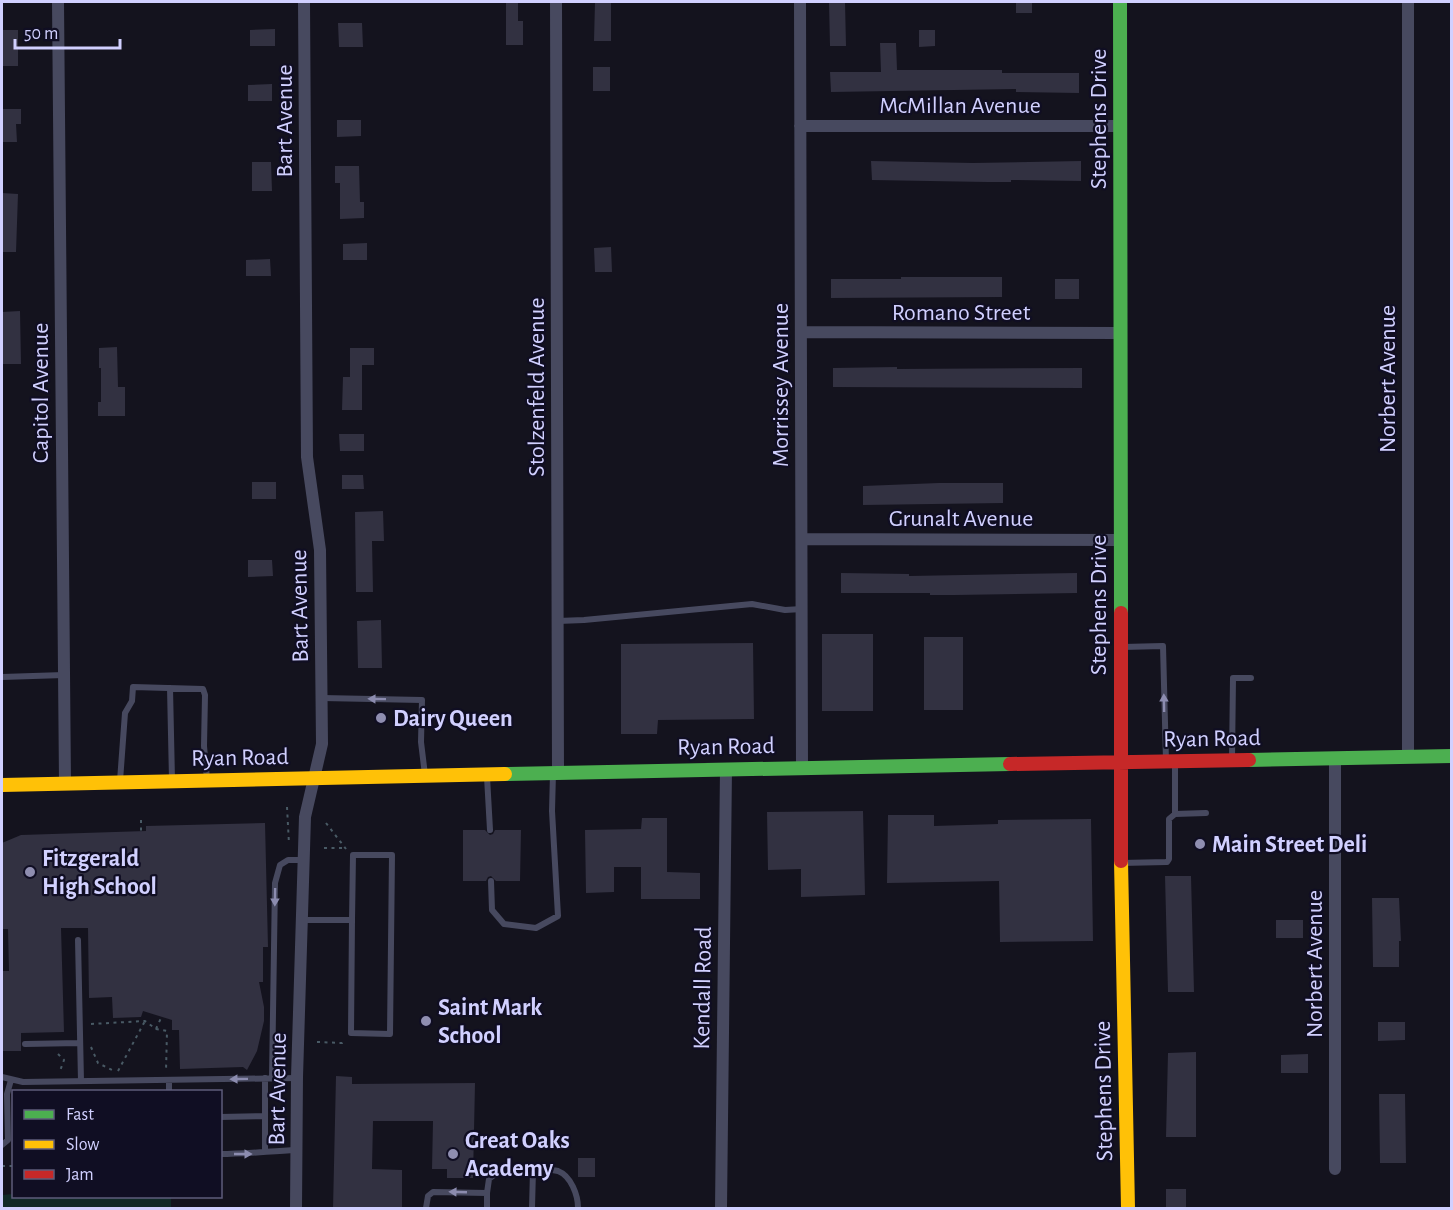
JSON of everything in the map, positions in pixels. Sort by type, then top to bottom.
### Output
[{"type":"main road","name":"Stephens Drive","points":[[1120,2],[1121,863],[1128,1209]]},
{"type":"main road","name":"Ryan Road","points":[[2,785],[802,767],[1452,756]]},
{"type":"street","name":"Capitol Avenue","points":[[58,2],[65,783]]},
{"type":"street","name":"Bart Avenue","points":[[296,1209],[297,1077],[305,816],[322,744],[320,550],[307,457],[304,2]]},
{"type":"street","name":"Stolzenfeld Avenue","points":[[555,773],[558,621],[556,2]]},
{"type":"street","name":"Morrissey Avenue","points":[[800,2],[802,767]]},
{"type":"street","name":"Norbert Avenue","points":[[1408,2],[1408,757]]},
{"type":"street","name":"McMillan Avenue","points":[[800,126],[1121,126]]},
{"type":"street","name":"Romano Street","points":[[801,332],[1120,333]]},
{"type":"street","name":"Grunalt Avenue","points":[[802,539],[1120,540]]},
{"type":"street","name":"Norbert Avenue","points":[[1335,758],[1335,1169]]},
{"type":"street","name":"Kendall Road","points":[[720,1209],[726,769]]},
{"type":"lane","points":[[558,621],[752,604],[785,610],[802,609]]},
{"type":"lane","points":[[1121,647],[1163,646],[1175,814]]},
{"type":"lane","points":[[2,677],[64,675]]},
{"type":"lane","points":[[1232,760],[1233,678],[1251,678]]},
{"type":"lane","points":[[120,782],[125,713],[132,701],[133,687],[203,689],[207,780]]},
{"type":"lane","points":[[170,688],[172,781]]},
{"type":"lane","points":[[321,698],[422,700],[425,776]]},
{"type":"lane","points":[[491,881],[492,910],[504,924],[536,928],[558,916],[552,811],[555,773]]},
{"type":"lane","points":[[487,774],[490,830]]},
{"type":"lane","points":[[1121,863],[1167,862],[1169,859],[1169,819],[1175,814],[1206,813]]},
{"type":"lane","points":[[353,855],[392,855],[390,1034],[351,1033],[353,855]]},
{"type":"lane","points":[[265,1150],[275,883],[280,864],[288,860],[304,860]]},
{"type":"lane","points":[[302,920],[352,920]]},
{"type":"lane","points":[[78,940],[81,1082]]},
{"type":"lane","points":[[25,1044],[80,1043]]},
{"type":"lane","points":[[2,1077],[23,1082],[81,1082],[297,1077]]},
{"type":"lane","points":[[2,1145],[8,1140],[10,1121],[4,1110],[11,1080]]},
{"type":"lane","points":[[169,1080],[169,1090]]},
{"type":"lane","points":[[222,1117],[265,1116]]},
{"type":"lane","points":[[222,1154],[296,1150]]},
{"type":"lane","points":[[532,1209],[533,1170]]},
{"type":"lane","points":[[487,1209],[489,1179],[498,1172],[533,1170],[552,1170],[564,1175],[576,1194],[578,1209]]},
{"type":"lane","points":[[426,1209],[428,1196],[433,1192],[487,1193]]},
{"type":"path","points":[[287,745],[287,760]]},
{"type":"path","points":[[287,807],[289,844]]},
{"type":"path","points":[[141,820],[141,831]]},
{"type":"path","points":[[326,823],[353,855]]},
{"type":"path","points":[[324,848],[345,848]]},
{"type":"path","points":[[156,1029],[161,1018]]},
{"type":"path","points":[[118,1071],[145,1021]]},
{"type":"path","points":[[91,1031],[91,1023],[145,1021],[156,1029],[167,1031],[166,1071]]},
{"type":"path","points":[[317,1041],[342,1043],[351,1033]]},
{"type":"path","points":[[91,1039],[91,1048],[98,1063],[107,1068],[127,1072]]},
{"type":"path","points":[[54,1073],[60,1071],[64,1060],[56,1053]]},
{"type":"green space","points":[[12,1194],[12,1198],[171,1198],[171,1208],[2,1208],[2,1195]]},
{"type":"building","points":[[506,2],[518,2],[518,21],[523,21],[523,45],[506,45]]},
{"type":"building","points":[[595,2],[611,2],[611,41],[594,41]]},
{"type":"building","points":[[829,2],[845,2],[846,46],[830,46]]},
{"type":"building","points":[[1016,2],[1032,2],[1032,13],[1016,13]]},
{"type":"building","points":[[338,23],[362,23],[363,47],[339,47]]},
{"type":"building","points":[[275,29],[275,46],[250,46],[250,30]]},
{"type":"building","points":[[2,30],[18,30],[18,66],[2,66]]},
{"type":"building","points":[[919,30],[935,30],[935,46],[919,47]]},
{"type":"building","points":[[880,43],[896,43],[897,70],[1079,73],[1079,93],[1016,92],[1016,89],[831,92],[830,72],[881,72]]},
{"type":"building","points":[[593,67],[610,67],[610,91],[593,91]]},
{"type":"building","points":[[272,84],[272,101],[248,101],[248,85]]},
{"type":"building","points":[[2,109],[21,109],[21,124],[16,124],[17,142],[2,142]]},
{"type":"building","points":[[337,120],[361,120],[361,136],[337,137]]},
{"type":"building","points":[[871,161],[973,163],[1081,161],[1081,181],[872,180]]},
{"type":"building","points":[[252,162],[271,162],[272,191],[252,191]]},
{"type":"building","points":[[335,166],[359,166],[360,202],[364,202],[364,218],[340,219],[340,183],[335,183]]},
{"type":"building","points":[[2,193],[18,194],[16,252],[2,252]]},
{"type":"building","points":[[367,243],[367,260],[343,260],[343,244]]},
{"type":"building","points":[[611,247],[612,272],[595,272],[594,248]]},
{"type":"building","points":[[270,259],[271,276],[246,276],[246,260]]},
{"type":"building","points":[[901,277],[1002,277],[1002,297],[831,298],[831,279],[901,279]]},
{"type":"building","points":[[1055,279],[1079,279],[1079,299],[1055,299]]},
{"type":"building","points":[[20,311],[21,364],[2,364],[2,312]]},
{"type":"building","points":[[117,347],[118,387],[125,387],[125,416],[98,416],[98,402],[101,402],[99,348]]},
{"type":"building","points":[[350,348],[374,348],[374,365],[362,365],[362,410],[342,410],[343,377],[350,377]]},
{"type":"building","points":[[897,367],[897,369],[1082,368],[1082,388],[833,387],[833,368]]},
{"type":"building","points":[[339,434],[364,434],[364,451],[340,451]]},
{"type":"building","points":[[342,475],[363,475],[364,489],[342,489]]},
{"type":"building","points":[[252,482],[276,482],[276,499],[252,499]]},
{"type":"building","points":[[1003,483],[1003,503],[863,505],[863,486]]},
{"type":"building","points":[[383,511],[384,541],[372,541],[373,592],[356,592],[355,512]]},
{"type":"building","points":[[248,560],[272,560],[273,576],[248,577]]},
{"type":"building","points":[[841,573],[909,574],[909,576],[1077,573],[1077,593],[930,595],[930,593],[841,593]]},
{"type":"building","points":[[381,620],[382,668],[358,668],[357,621]]},
{"type":"building","points":[[822,634],[873,634],[873,711],[822,711]]},
{"type":"building","points":[[924,637],[963,637],[963,710],[924,710]]},
{"type":"building","points":[[753,643],[754,719],[658,720],[657,734],[621,734],[621,644]]},
{"type":"building","points":[[863,811],[865,895],[801,897],[801,869],[768,870],[767,812]]},
{"type":"building","points":[[888,815],[934,815],[934,826],[998,824],[998,820],[1091,819],[1093,941],[1000,942],[999,881],[887,883]]},
{"type":"building","points":[[642,818],[667,818],[667,872],[700,873],[700,899],[641,899],[641,867],[614,867],[614,892],[586,893],[585,830],[641,829]]},
{"type":"building","points":[[265,823],[268,947],[263,947],[263,982],[259,982],[264,1021],[257,1051],[247,1070],[243,1067],[180,1069],[179,1030],[172,1030],[172,1020],[143,1011],[141,1017],[113,1018],[112,997],[89,998],[88,928],[61,928],[64,1032],[21,1033],[21,1051],[2,1051],[2,971],[9,971],[8,929],[2,929],[2,843],[21,835],[146,831],[146,826]]},
{"type":"building","points":[[463,830],[485,830],[490,835],[495,830],[521,830],[520,881],[496,881],[491,876],[486,881],[463,881]]},
{"type":"building","points":[[1165,876],[1191,876],[1194,992],[1168,992]]},
{"type":"building","points":[[1372,898],[1399,898],[1401,941],[1399,941],[1399,967],[1373,967]]},
{"type":"building","points":[[1276,920],[1303,920],[1303,938],[1276,938]]},
{"type":"building","points":[[1378,1022],[1405,1022],[1405,1040],[1378,1041]]},
{"type":"building","points":[[1196,1052],[1196,1137],[1166,1137],[1168,1053]]},
{"type":"building","points":[[1308,1054],[1308,1073],[1281,1073],[1281,1055]]},
{"type":"building","name":"Great Oaks Academy","points":[[336,1076],[352,1077],[352,1084],[475,1083],[473,1178],[447,1178],[447,1169],[432,1169],[433,1121],[373,1121],[372,1169],[402,1170],[402,1209],[333,1209]]},
{"type":"building","points":[[1379,1094],[1405,1094],[1406,1163],[1380,1163]]},
{"type":"building","points":[[578,1158],[595,1158],[595,1177],[578,1177]]},
{"type":"building","points":[[1166,1189],[1186,1189],[1186,1209],[1166,1209]]},
{"type":"traffic: fast","points":[[1120,2],[1121,613]]},
{"type":"traffic: fast","points":[[1249,760],[1452,756]]},
{"type":"traffic: fast","points":[[505,774],[1010,764]]},
{"type":"traffic: slow","points":[[2,785],[505,774]]},
{"type":"traffic: slow","points":[[1121,861],[1128,1208]]},
{"type":"traffic: jam","points":[[1121,613],[1121,861]]},
{"type":"traffic: jam","points":[[1010,764],[1249,760]]},
{"type":"place","name":"Dairy Queen","points":[[381,718]]},
{"type":"place","name":"Main Street Deli","points":[[1200,844]]},
{"type":"place","name":"Fitzgerald High School","points":[[30,872]]},
{"type":"place","name":"Saint Mark School","points":[[426,1021]]},
{"type":"place","name":"Great Oaks Academy","points":[[453,1154]]}]
